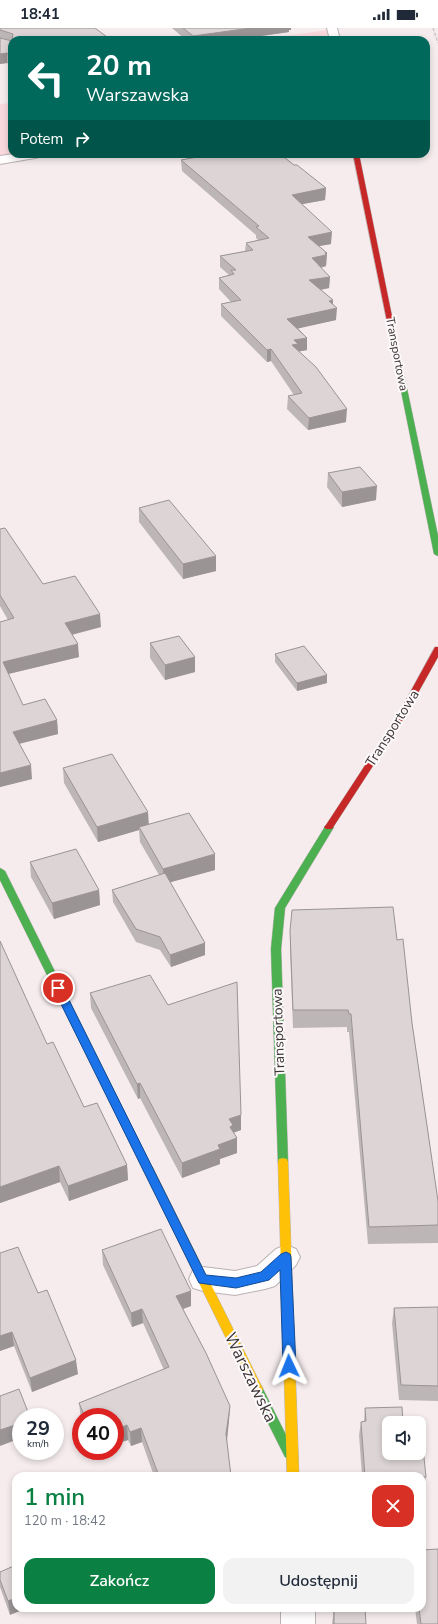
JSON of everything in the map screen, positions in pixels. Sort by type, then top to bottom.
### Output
[{"type":"street","points":[[0,160],[12,158]]},
{"type":"street","name":"Transportowa","points":[[357,158],[438,554]]},
{"type":"street","name":"Transportowa","points":[[293,1460],[276,949],[280,908],[307,861],[404,710],[429,668],[438,649]]},
{"type":"street","name":"Warszawska","points":[[0,871],[293,1460],[293,1472]]},
{"type":"street","points":[[203,1279],[236,1283],[265,1276],[286,1257]]},
{"type":"street","points":[[298,1612],[298,1624]]},
{"type":"shaded area","points":[[327,30],[328,36],[285,36]]},
{"type":"shaded area","points":[[8,103],[8,156],[0,157],[0,104]]},
{"type":"building","points":[[0,28],[95,28],[106,36],[13,36],[13,34],[0,30]]},
{"type":"building","points":[[183,28],[251,28],[193,36]]},
{"type":"building","points":[[0,38],[8,40],[8,54],[0,54]]},
{"type":"building","points":[[192,158],[285,158],[294,165],[297,165],[326,188],[292,195],[332,232],[308,237],[327,253],[325,253],[326,255],[312,258],[330,277],[309,280],[333,300],[329,301],[337,308],[287,319],[307,338],[294,340],[298,344],[292,345],[316,367],[347,409],[309,418],[288,396],[302,393],[271,349],[267,350],[221,304],[241,300],[219,278],[234,274],[231,270],[236,270],[220,256],[253,250],[246,243],[269,238],[256,227],[259,226],[181,160]]},
{"type":"building","points":[[360,467],[377,486],[342,492],[328,473]]},
{"type":"building","points":[[169,500],[216,556],[183,564],[139,508]]},
{"type":"building","points":[[5,528],[43,584],[75,576],[100,614],[65,623],[78,644],[3,662],[23,705],[45,699],[57,720],[13,732],[31,765],[0,773],[0,622],[14,618],[0,595],[0,529]]},
{"type":"building","points":[[179,636],[195,657],[165,665],[150,643]]},
{"type":"building","points":[[304,646],[327,675],[297,683],[275,654]]},
{"type":"building","points":[[112,754],[148,812],[97,827],[63,768]]},
{"type":"building","points":[[189,813],[215,854],[163,869],[139,827]]},
{"type":"building","points":[[76,849],[99,890],[52,903],[30,862]]},
{"type":"building","points":[[165,873],[205,943],[170,955],[160,937],[136,929],[112,890]]},
{"type":"building","points":[[393,907],[397,940],[403,939],[412,1023],[438,1201],[438,1225],[369,1227],[351,1014],[349,1014],[348,1010],[293,1010],[290,931],[292,910]]},
{"type":"building","points":[[0,941],[47,1044],[53,1042],[84,1107],[97,1103],[127,1165],[68,1186],[59,1166],[0,1187]]},
{"type":"building","points":[[150,975],[168,1005],[237,982],[241,1115],[229,1119],[233,1125],[230,1127],[237,1138],[218,1145],[220,1149],[182,1163],[140,1083],[137,1084],[90,993]]},
{"type":"building","points":[[161,1229],[191,1291],[176,1296],[206,1353],[230,1406],[226,1434],[231,1472],[158,1472],[141,1428],[130,1432],[127,1425],[124,1426],[124,1408],[81,1408],[79,1403],[169,1367],[142,1309],[131,1313],[102,1250]]},
{"type":"building","points":[[18,1247],[38,1293],[47,1290],[76,1360],[30,1378],[12,1332],[0,1336],[0,1253]]},
{"type":"building","points":[[438,1307],[438,1386],[401,1385],[394,1308]]},
{"type":"building","points":[[19,1389],[26,1408],[12,1408],[12,1426],[0,1430],[0,1396]]},
{"type":"building","points":[[402,1407],[403,1416],[382,1416],[382,1460],[424,1460],[425,1472],[365,1472],[361,1422],[366,1421],[365,1408]]},
{"type":"building","points":[[438,1549],[438,1624],[421,1624],[420,1612],[426,1612],[426,1550]]},
{"type":"building","points":[[12,1567],[12,1600],[8,1601],[0,1580],[0,1572]]},
{"type":"building","points":[[334,1612],[365,1612],[366,1624],[334,1624]]},
{"type":"railway","points":[[433,28],[438,43]]},
{"type":"traffic: fast","points":[[394,341],[438,554]]},
{"type":"traffic: fast","points":[[283,1162],[276,949],[280,908],[329,827]]},
{"type":"traffic: fast","points":[[0,871],[148,1169]]},
{"type":"traffic: fast","points":[[257,1389],[289,1453]]},
{"type":"traffic: slow","points":[[283,1162],[293,1472]]},
{"type":"traffic: slow","points":[[148,1169],[257,1389]]},
{"type":"traffic: jam","points":[[357,158],[394,341]]},
{"type":"traffic: jam","points":[[329,827],[400,718],[438,649]]},
{"type":"route","points":[[58,988],[203,1279],[236,1283],[265,1276],[286,1257],[289,1366]]}]
